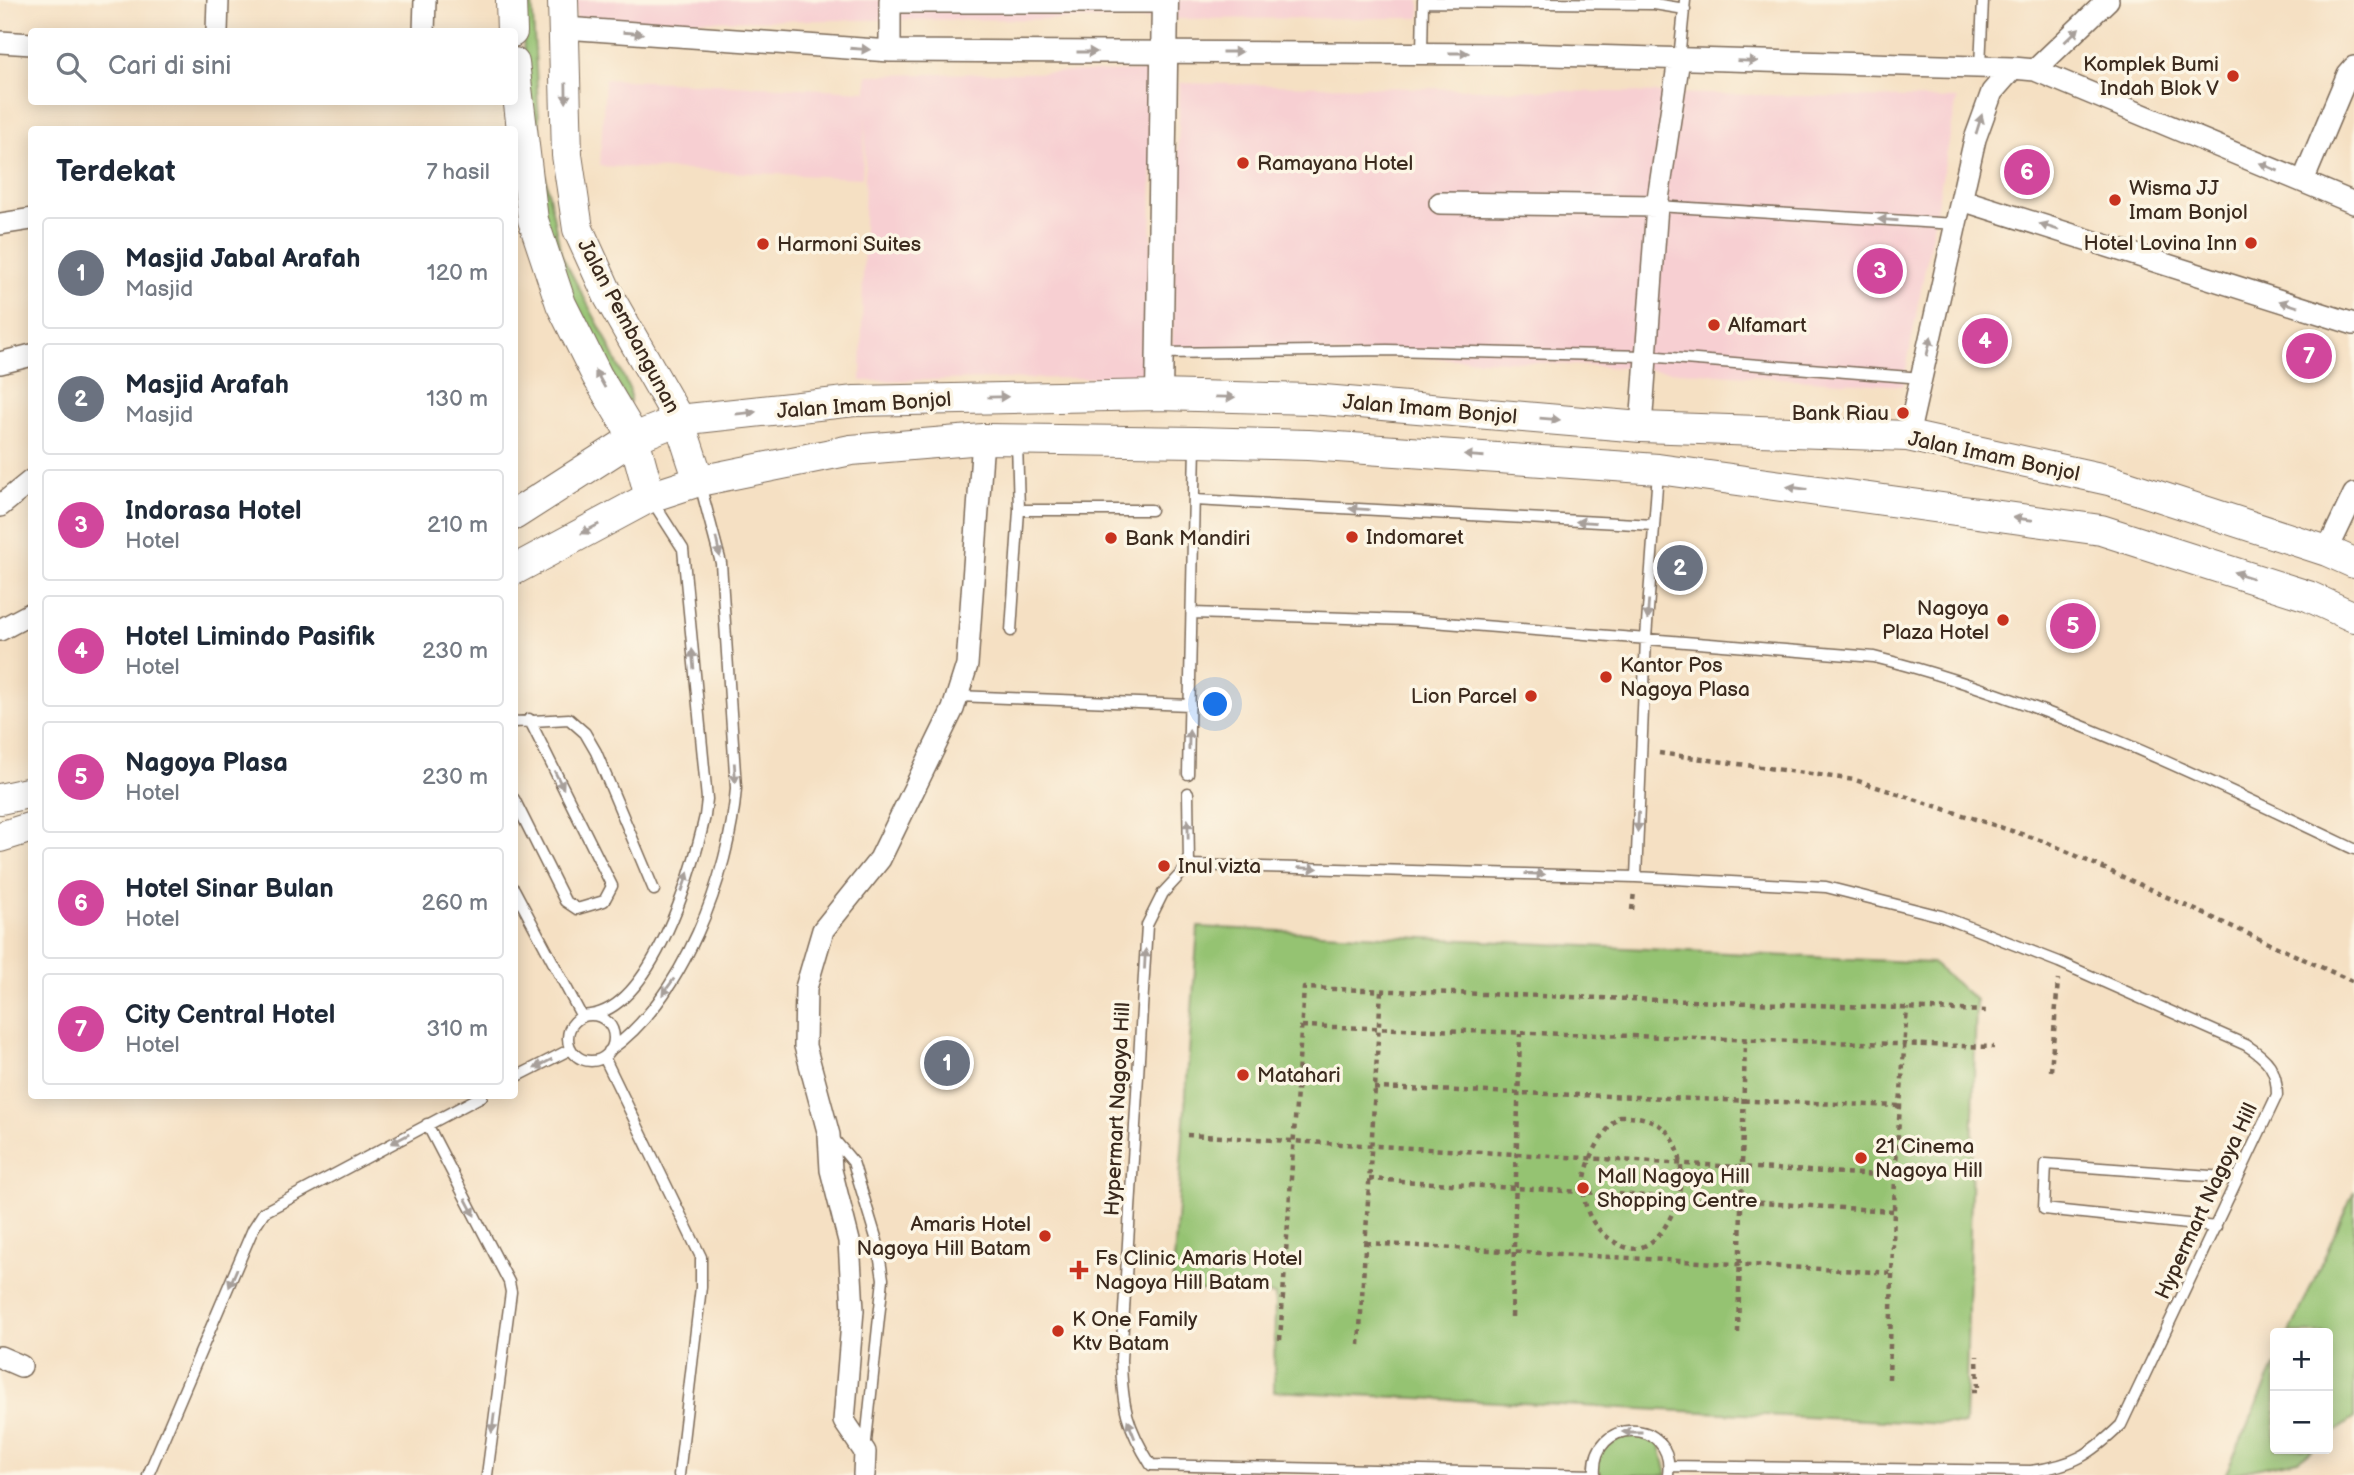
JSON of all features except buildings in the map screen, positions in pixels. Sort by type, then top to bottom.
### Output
[{"type":"main road","points":[[511,0],[512,28]]},
{"type":"main road","name":"Jalan Pembangunan","points":[[564,14],[567,155],[579,229],[609,297],[679,420],[699,481]]},
{"type":"main road","name":"Jalan Pembangunan","points":[[518,95],[533,220],[561,304],[597,376],[634,438],[650,497]]},
{"type":"main road","name":"Jalan Imam Bonjol","points":[[518,512],[634,438],[679,420],[855,401],[1159,396],[1312,399],[1641,427],[1908,436],[2109,480],[2341,557]]},
{"type":"main road","points":[[1308,445],[1312,399]]},
{"type":"main road","name":"Jalan Imam Bonjol","points":[[518,568],[650,497],[699,481],[851,450],[983,439],[1196,442],[1308,445],[1658,469],[2101,530],[2308,596],[2354,617]]},
{"type":"main road","points":[[2308,596],[2320,574],[2321,562],[2341,557]]},
{"type":"main road","points":[[0,799],[28,793]]},
{"type":"main road","points":[[0,837],[28,828]]},
{"type":"street","points":[[217,28],[218,0]]},
{"type":"street","points":[[424,28],[425,0]]},
{"type":"street","points":[[2035,70],[2108,0]]},
{"type":"street","points":[[890,51],[890,1],[1165,1],[1159,396]]},
{"type":"street","points":[[564,14],[890,51],[1422,53],[1980,66],[2035,70],[2354,203]]},
{"type":"street","points":[[0,42],[28,44]]},
{"type":"street","points":[[1641,427],[1657,206],[1679,59]]},
{"type":"street","points":[[2303,181],[2348,74],[2354,67]]},
{"type":"street","points":[[1908,436],[1984,110],[1992,92],[2013,68]]},
{"type":"street","points":[[1962,200],[2354,324]]},
{"type":"street","points":[[1440,203],[1657,206]]},
{"type":"street","points":[[0,224],[28,220]]},
{"type":"street","points":[[0,363],[28,356]]},
{"type":"street","points":[[864,1475],[865,1452],[844,1421],[853,1286],[849,1241],[831,1170],[830,1135],[805,1046],[806,988],[823,930],[880,859],[957,696],[967,664],[983,439]]},
{"type":"street","points":[[0,506],[28,483]]},
{"type":"street","points":[[2341,557],[2354,494]]},
{"type":"street","points":[[0,630],[28,615]]},
{"type":"street","points":[[0,1357],[21,1366]]},
{"type":"lane","points":[[1980,66],[1983,0]]},
{"type":"lane","points":[[1422,53],[1423,1],[1685,4],[1679,59]]},
{"type":"lane","points":[[1657,206],[1956,224]]},
{"type":"lane","points":[[1159,353],[1387,350],[1646,356],[1922,378]]},
{"type":"lane","points":[[1012,631],[1019,510],[1017,439]]},
{"type":"lane","points":[[1188,774],[1196,442]]},
{"type":"lane","points":[[1636,877],[1646,638],[1658,469]]},
{"type":"lane","points":[[650,497],[683,549],[707,799],[705,816],[674,915],[660,946],[621,1001],[609,1011],[586,1016],[571,1027],[571,1049],[576,1055],[589,1061],[607,1054],[641,1024],[691,949],[730,839],[736,788],[721,563],[699,481]]},
{"type":"lane","points":[[1195,500],[1654,525]]},
{"type":"lane","points":[[1019,510],[1151,510]]},
{"type":"lane","points":[[1192,613],[1408,621],[1874,657],[1937,672],[2186,769],[2354,849]]},
{"type":"lane","points":[[957,696],[1190,705]]},
{"type":"lane","points":[[518,807],[565,901],[577,909],[604,901],[612,886],[529,719]]},
{"type":"lane","points":[[518,721],[569,719],[585,733],[596,752],[654,890]]},
{"type":"lane","points":[[1188,793],[1189,865]]},
{"type":"lane","name":"Hypermart Nagoya Hill","points":[[1189,865],[1636,877],[1826,887],[1941,916],[2059,962],[2246,1045],[2265,1057],[2277,1074],[2277,1096],[2121,1424],[2093,1452],[2062,1466],[2031,1471],[1674,1470],[1661,1444],[1653,1437],[1631,1430],[1620,1432],[1604,1442],[1595,1457],[1595,1475],[1155,1470],[1132,1435],[1122,1403],[1121,1360],[1147,925],[1163,893],[1189,865]]},
{"type":"lane","points":[[518,896],[586,1016],[609,1024],[614,1038],[607,1054],[701,1257],[701,1287],[679,1475]]},
{"type":"lane","points":[[518,1077],[571,1049]]},
{"type":"lane","points":[[148,1475],[253,1229],[264,1212],[476,1099]]},
{"type":"lane","points":[[427,1124],[509,1282],[511,1292],[487,1475]]},
{"type":"lane","points":[[830,1135],[853,1162],[877,1241],[883,1279],[865,1452]]},
{"type":"lane","points":[[2216,1227],[2044,1209],[2046,1164],[2238,1178]]},
{"type":"path","points":[[1640,750],[1855,780],[2034,838],[2354,982]]},
{"type":"path","points":[[2051,1070],[2059,962]]},
{"type":"path","points":[[1280,1340],[1304,988],[1989,1011]]},
{"type":"path","points":[[1359,1345],[1381,991]]},
{"type":"path","points":[[1889,1380],[1895,1175],[1907,1008]]},
{"type":"path","points":[[1302,1026],[1994,1047]]},
{"type":"path","points":[[1512,1317],[1520,1034]]},
{"type":"path","points":[[1738,1333],[1745,1041]]},
{"type":"path","points":[[1374,1088],[1900,1106]]},
{"type":"path","points":[[1619,1116],[1640,1116],[1660,1127],[1675,1144],[1680,1164],[1679,1198],[1667,1225],[1645,1245],[1626,1248],[1604,1236],[1586,1206],[1584,1192],[1589,1159],[1602,1134],[1619,1116]]},
{"type":"path","points":[[1187,1135],[1895,1175]]},
{"type":"path","points":[[1369,1179],[1894,1211]]},
{"type":"path","points":[[1366,1243],[1892,1273]]},
{"type":"path","points":[[1972,1391],[1978,1391],[1976,1357]]},
{"type":"shaded area","points":[[576,0],[1420,0],[1420,18],[576,21]]},
{"type":"shaded area","points":[[1152,71],[1151,377],[861,381],[866,115],[862,178],[600,166],[605,79],[867,91],[867,75]]},
{"type":"shaded area","points":[[1180,83],[1957,99],[1903,386],[1529,362],[1172,347]]},
{"type":"green space","points":[[521,0],[532,0],[541,156],[561,254],[605,337],[630,391],[630,402],[626,401],[552,259],[530,157]]},
{"type":"green space","name":"Mall Nagoya Hill Shopping Centre","points":[[1198,927],[1932,963],[1976,1000],[1965,1425],[1274,1391],[1275,1295],[1172,1289]]},
{"type":"green space","points":[[2354,1191],[2354,1418],[2333,1433],[2333,1328],[2292,1328]]},
{"type":"green space","points":[[2270,1376],[2270,1454],[2306,1454],[2298,1460],[2225,1475]]},
{"type":"green space","points":[[1629,1431],[1660,1444],[1667,1475],[1595,1475],[1597,1454]]},
{"type":"place","name":"Komplek Bumi Indah Blok V","points":[[2233,76]]},
{"type":"place","name":"Ramayana Hotel","points":[[1243,163]]},
{"type":"place","name":"Hotel Sinar Bulan","points":[[2027,172]]},
{"type":"place","name":"Wisma JJ Imam Bonjol","points":[[2115,200]]},
{"type":"place","name":"Hotel Lovina Inn","points":[[2251,243]]},
{"type":"place","name":"Harmoni Suites","points":[[763,244]]},
{"type":"place","name":"Indorasa Hotel","points":[[1880,271]]},
{"type":"place","name":"Alfamart","points":[[1714,325]]},
{"type":"place","name":"Hotel Limindo Pasifik","points":[[1985,341]]},
{"type":"place","name":"City Central Hotel","points":[[2309,356]]},
{"type":"place","name":"Bank Riau","points":[[1903,413]]},
{"type":"place","name":"Indomaret","points":[[1352,537]]},
{"type":"place","name":"Bank Mandiri","points":[[1111,538]]},
{"type":"place","name":"Masjid Arafah","points":[[1680,568]]},
{"type":"place","name":"Nagoya Plaza Hotel","points":[[2003,620]]},
{"type":"place","name":"Nagoya Plasa","points":[[2073,626]]},
{"type":"place","name":"Kantor Pos Nagoya Plasa","points":[[1606,677]]},
{"type":"place","name":"Lion Parcel","points":[[1531,696]]},
{"type":"place","name":"Inul vizta","points":[[1164,866]]},
{"type":"place","name":"Masjid Jabal Arafah","points":[[947,1063]]},
{"type":"place","name":"Matahari","points":[[1243,1075]]},
{"type":"place","name":"21 Cinema Nagoya Hill","points":[[1861,1158]]},
{"type":"place","name":"Mall Nagoya Hill Shopping Centre","points":[[1583,1188]]},
{"type":"place","name":"Amaris Hotel Nagoya Hill Batam","points":[[1045,1236]]},
{"type":"place","name":"Fs Clinic Amaris Hotel Nagoya Hill Batam","points":[[1079,1270]]},
{"type":"place","name":"K One Family Ktv Batam","points":[[1058,1331]]}]
